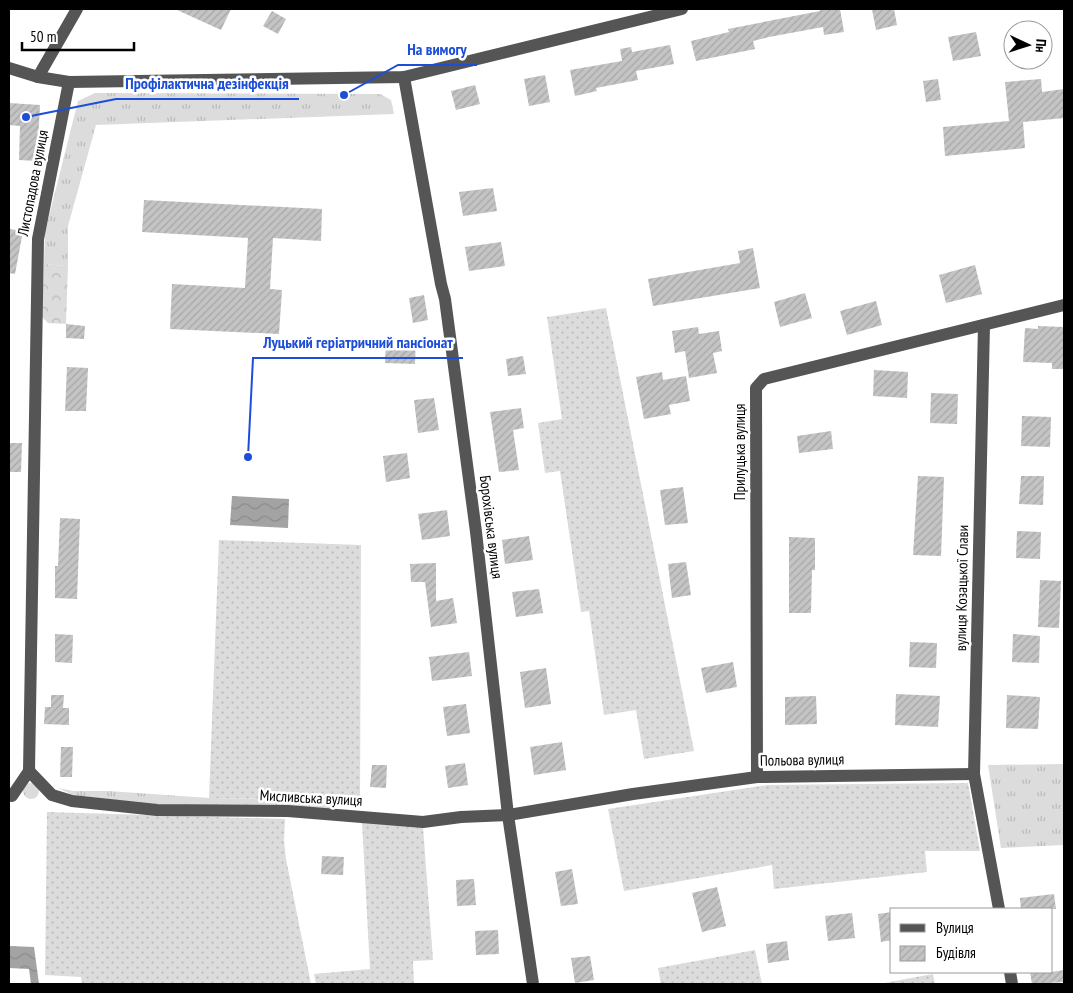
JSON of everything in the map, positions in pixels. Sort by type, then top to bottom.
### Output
[{"type":"street","points":[[38,77],[76,9]]},
{"type":"street","points":[[9,68],[38,77],[69,82],[404,77],[682,9]]},
{"type":"street","name":"Борохівська вулиця","points":[[404,77],[440,284],[445,299],[476,532],[508,815],[533,984]]},
{"type":"street","name":"Листопадова вулиця","points":[[29,771],[38,239],[69,82]]},
{"type":"street","name":"Прилуцька вулиця","points":[[757,777],[756,388],[764,379],[1064,305]]},
{"type":"street","name":"вулиця Козацької Слави","points":[[984,325],[974,774],[999,908]]},
{"type":"street","points":[[9,795],[12,796],[29,771]]},
{"type":"street","name":"Мисливська вулиця","points":[[29,771],[52,795],[72,801],[157,810],[288,811],[423,822],[461,817],[508,815],[633,794]]},
{"type":"street","name":"Польова вулиця","points":[[633,794],[757,777],[974,774]]},
{"type":"green space","points":[[95,93],[380,94],[391,100],[394,114],[96,125],[68,226],[68,266],[44,264],[45,232],[78,101]]},
{"type":"green space","points":[[44,264],[68,266],[66,324],[48,323],[42,317]]},
{"type":"green space","points":[[606,308],[694,751],[644,759],[636,710],[604,715],[589,611],[581,612],[560,471],[545,473],[538,423],[562,419],[547,317]]},
{"type":"green space","points":[[219,540],[361,545],[360,800],[209,798]]},
{"type":"green space","points":[[1064,764],[1064,845],[1001,848],[988,765]]},
{"type":"green space","points":[[28,783],[34,783],[39,788],[37,797],[28,799],[23,794],[23,788]]},
{"type":"green space","points":[[968,783],[980,851],[925,851],[927,872],[774,889],[772,865],[624,891],[608,809],[768,785]]},
{"type":"green space","points":[[58,788],[73,791],[109,791],[209,798],[332,799],[332,809],[158,805],[73,795]]},
{"type":"green space","points":[[47,812],[285,819],[284,841],[286,859],[311,984],[82,984],[81,977],[45,975]]},
{"type":"green space","points":[[362,822],[423,827],[433,960],[413,961],[414,984],[316,984],[314,974],[370,969]]},
{"type":"green space","points":[[755,950],[762,984],[661,984],[658,968]]},
{"type":"green space","points":[[933,974],[935,984],[879,984]]},
{"type":"water","points":[[232,496],[289,499],[288,528],[230,525]]},
{"type":"water","points":[[9,946],[34,947],[39,984],[31,984],[29,969],[9,968]]},
{"type":"building","points":[[175,9],[231,9],[221,30]]},
{"type":"building","points":[[820,9],[840,9],[844,32],[824,35],[823,27],[769,37],[753,41],[755,49],[696,61],[691,41],[729,32],[728,29],[820,11]]},
{"type":"building","points":[[872,9],[894,9],[897,25],[876,30]]},
{"type":"building","points":[[272,11],[286,19],[278,34],[263,26]]},
{"type":"building","points":[[976,32],[981,56],[953,61],[948,37]]},
{"type":"building","points":[[670,45],[674,64],[636,71],[638,80],[596,88],[597,91],[575,96],[570,70],[622,61],[620,49],[631,47],[632,52]]},
{"type":"building","points":[[545,75],[550,102],[529,106],[524,79]]},
{"type":"building","points":[[938,79],[941,100],[926,102],[923,81]]},
{"type":"building","points":[[1041,79],[1042,92],[1064,89],[1064,118],[1023,122],[1025,148],[945,156],[943,127],[1009,121],[1005,82]]},
{"type":"building","points":[[475,85],[480,104],[456,110],[451,91]]},
{"type":"building","points":[[9,103],[40,105],[37,161],[19,160],[20,126],[9,125]]},
{"type":"building","points":[[493,188],[497,211],[463,216],[459,192]]},
{"type":"building","points":[[144,200],[322,209],[321,241],[273,238],[270,289],[282,290],[279,334],[170,329],[172,284],[245,288],[248,238],[142,232]]},
{"type":"building","points":[[9,229],[23,231],[15,274],[9,273]]},
{"type":"building","points":[[501,242],[505,266],[469,271],[465,247]]},
{"type":"building","points":[[753,248],[760,288],[653,306],[648,279],[740,263],[738,251]]},
{"type":"building","points":[[975,265],[982,294],[946,303],[939,275]]},
{"type":"building","points":[[805,293],[812,318],[780,327],[774,302]]},
{"type":"building","points":[[424,295],[428,320],[413,323],[409,298]]},
{"type":"building","points":[[876,301],[882,325],[847,335],[840,311]]},
{"type":"building","points":[[66,324],[85,326],[84,339],[66,338]]},
{"type":"building","points":[[1038,326],[1064,327],[1064,369],[1052,369],[1052,363],[1023,362],[1025,328],[1038,329]]},
{"type":"building","points":[[698,327],[699,334],[719,331],[722,351],[713,353],[717,373],[689,378],[685,351],[675,353],[672,331]]},
{"type":"building","points":[[386,338],[416,339],[415,364],[385,363]]},
{"type":"building","points":[[523,356],[526,374],[508,376],[506,359]]},
{"type":"building","points":[[67,367],[88,368],[86,411],[65,411]]},
{"type":"building","points":[[874,370],[908,372],[907,398],[873,396]]},
{"type":"building","points":[[662,372],[663,380],[686,376],[690,401],[669,405],[671,414],[644,419],[636,377]]},
{"type":"building","points":[[931,393],[958,394],[957,424],[930,423]]},
{"type":"building","points":[[434,398],[439,430],[418,433],[414,400]]},
{"type":"building","points":[[521,408],[524,428],[513,430],[519,470],[499,472],[490,412]]},
{"type":"building","points":[[1022,416],[1051,417],[1050,447],[1021,446]]},
{"type":"building","points":[[831,431],[833,449],[799,453],[797,436]]},
{"type":"building","points":[[9,443],[22,443],[21,472],[9,472]]},
{"type":"building","points":[[407,453],[410,478],[386,482],[383,456]]},
{"type":"building","points":[[918,476],[944,477],[941,556],[913,555]]},
{"type":"building","points":[[1021,476],[1044,476],[1043,505],[1019,504]]},
{"type":"building","points":[[683,487],[688,523],[665,525],[660,490]]},
{"type":"building","points":[[447,510],[450,536],[422,540],[418,514]]},
{"type":"building","points":[[60,518],[80,519],[77,599],[55,598],[55,566],[58,566]]},
{"type":"building","points":[[1017,531],[1041,532],[1040,559],[1016,558]]},
{"type":"building","points":[[529,536],[533,560],[505,564],[502,540]]},
{"type":"building","points":[[789,537],[815,538],[815,570],[812,570],[811,613],[789,613]]},
{"type":"building","points":[[686,562],[691,595],[672,598],[668,564]]},
{"type":"building","points":[[436,563],[436,601],[453,598],[457,623],[431,627],[425,582],[411,582],[410,564]]},
{"type":"building","points":[[1040,580],[1061,581],[1059,628],[1038,627]]},
{"type":"building","points":[[539,589],[543,613],[516,617],[512,592]]},
{"type":"building","points":[[55,634],[73,635],[72,663],[55,662]]},
{"type":"building","points":[[1013,634],[1040,636],[1039,663],[1012,662]]},
{"type":"building","points":[[910,642],[937,643],[936,668],[909,667]]},
{"type":"building","points":[[469,652],[472,676],[432,681],[429,657]]},
{"type":"building","points":[[733,662],[737,687],[706,693],[701,668]]},
{"type":"building","points":[[546,668],[551,704],[525,708],[520,672]]},
{"type":"building","points":[[896,694],[940,696],[938,727],[895,725]]},
{"type":"building","points":[[51,695],[64,695],[63,708],[69,708],[69,725],[44,724],[45,707],[51,707]]},
{"type":"building","points":[[1007,695],[1040,697],[1038,729],[1006,728]]},
{"type":"building","points":[[816,696],[817,724],[785,725],[785,697]]},
{"type":"building","points":[[466,704],[470,733],[447,736],[443,707]]},
{"type":"building","points":[[562,742],[566,770],[534,775],[530,747]]},
{"type":"building","points":[[61,747],[73,747],[72,777],[60,777]]},
{"type":"building","points":[[465,763],[468,785],[448,788],[445,766]]},
{"type":"building","points":[[372,765],[387,765],[386,788],[370,787]]},
{"type":"building","points":[[322,856],[344,857],[343,875],[321,874]]},
{"type":"building","points":[[572,869],[578,904],[561,906],[555,872]]},
{"type":"building","points":[[474,879],[476,905],[457,906],[456,880]]},
{"type":"building","points":[[717,887],[726,926],[702,932],[692,893]]},
{"type":"building","points":[[1054,894],[1056,909],[1021,908],[1020,898]]},
{"type":"building","points":[[890,912],[890,940],[881,942],[878,914]]},
{"type":"building","points":[[852,913],[855,938],[828,941],[825,916]]},
{"type":"building","points":[[498,930],[499,954],[476,955],[475,931]]},
{"type":"building","points":[[787,941],[789,960],[768,963],[766,944]]},
{"type":"building","points":[[590,956],[594,980],[575,983],[571,958]]},
{"type":"building","points":[[1064,970],[1064,982],[1032,984],[1030,973]]},
{"type":"place","name":"На вимогу","points":[[344,95]]},
{"type":"place","name":"Профілактична дезінфекція","points":[[26,117]]},
{"type":"place","name":"Луцький геріатричний пансіонат","points":[[248,457]]}]
